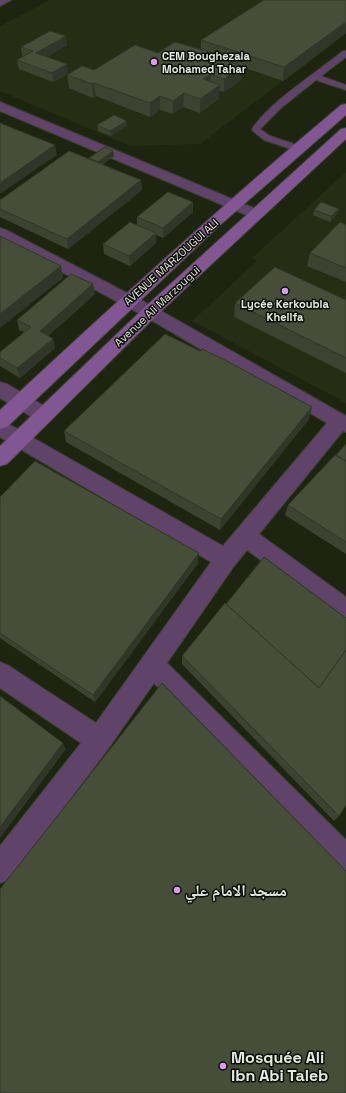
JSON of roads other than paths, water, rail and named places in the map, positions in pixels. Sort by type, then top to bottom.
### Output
[{"type":"main road","name":"AVENUE MARZOUGUI ALI","points":[[0,422],[128,300],[297,148],[343,114]]},
{"type":"main road","name":"Avenue Ali Marzougui","points":[[0,458],[150,312],[318,156],[346,132]]},
{"type":"street","points":[[0,2],[5,0]]},
{"type":"street","points":[[2,110],[84,142],[256,214]]},
{"type":"street","points":[[71,151],[84,142]]},
{"type":"street","points":[[0,233],[150,312],[343,423],[226,559],[99,740],[0,869]]},
{"type":"street","points":[[0,389],[44,415]]},
{"type":"street","points":[[0,428],[18,440],[226,559]]},
{"type":"street","points":[[245,536],[346,610]]},
{"type":"street","points":[[152,664],[343,847]]},
{"type":"street","points":[[0,674],[99,740]]},
{"type":"lane","points":[[297,148],[267,138],[256,129],[261,122],[278,106],[346,53]]},
{"type":"lane","points":[[315,77],[346,88]]},
{"type":"place","name":"CEM Boughezala Mohamed Tahar","points":[[154,62]]},
{"type":"place","name":"Lycée Kerkoubia Khelifa","points":[[285,291]]},
{"type":"place","name":"مسجد الامام علي","points":[[177,890]]},
{"type":"place","name":"Mosquée Ali Ibn Abi Taleb","points":[[223,1066]]}]
